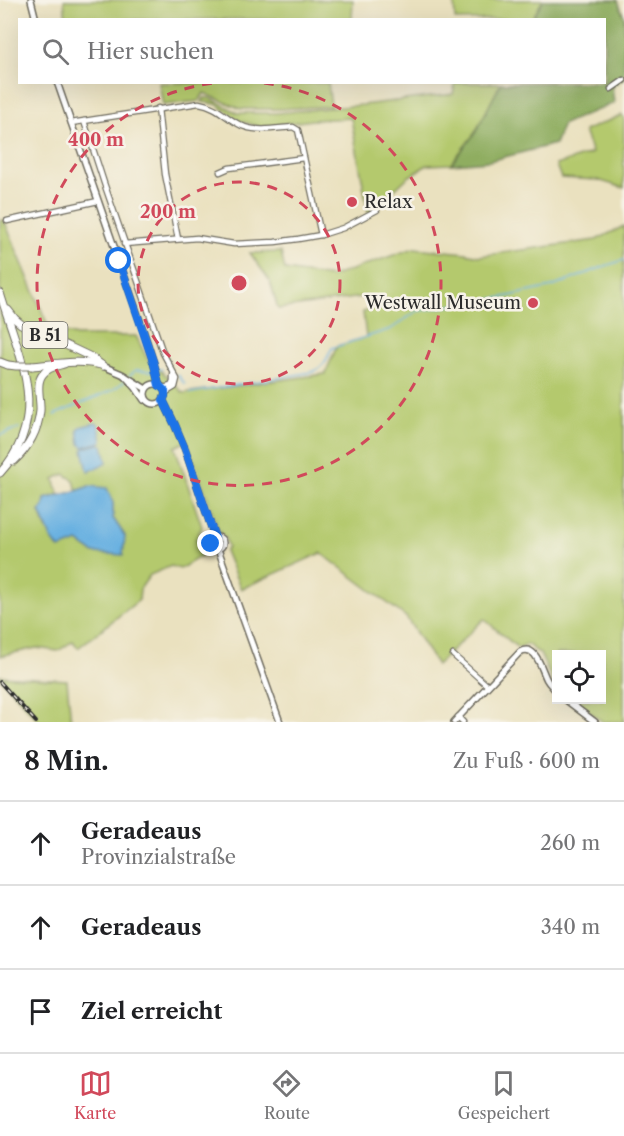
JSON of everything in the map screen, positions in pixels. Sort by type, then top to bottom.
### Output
[{"type":"highway","name":"B 51","points":[[0,292],[8,320]]},
{"type":"highway","name":"B 51","points":[[0,292],[9,312],[21,324],[91,357],[103,366]]},
{"type":"highway","points":[[0,304],[8,320],[24,372],[29,403],[21,443],[2,472]]},
{"type":"highway","name":"B 51","points":[[0,362],[16,366],[85,362],[103,366]]},
{"type":"highway","points":[[2,472],[24,451],[36,430],[40,408],[39,384],[43,374],[64,364]]},
{"type":"main road","points":[[31,0],[36,18]]},
{"type":"main road","points":[[58,84],[157,372],[160,402]]},
{"type":"main road","name":"B 51","points":[[103,366],[146,389],[146,399],[151,403],[160,402],[175,425],[215,538],[211,541],[211,546],[218,549],[280,722]]},
{"type":"main road","name":"B 51","points":[[131,381],[146,403],[166,411]]},
{"type":"main road","points":[[146,389],[148,387],[160,388]]},
{"type":"main road","points":[[459,720],[520,652],[528,650],[534,653],[552,686]]},
{"type":"main road","points":[[572,704],[595,722]]},
{"type":"street","points":[[611,89],[624,80]]},
{"type":"street","points":[[71,123],[199,103],[215,107],[244,127],[296,128],[321,235]]},
{"type":"street","points":[[158,108],[165,174],[178,239]]},
{"type":"street","points":[[84,121],[163,353],[177,379],[173,390],[160,388]]},
{"type":"street","points":[[220,172],[229,168],[304,158]]},
{"type":"street","points":[[7,221],[98,201]]},
{"type":"street","points":[[124,244],[197,238],[234,244],[274,242],[321,235],[343,228],[377,210]]},
{"type":"street","points":[[453,655],[488,686]]},
{"type":"green space","points":[[64,0],[353,0],[352,18],[66,18]]},
{"type":"green space","points":[[454,0],[543,0],[533,18],[455,18]]},
{"type":"green space","points":[[543,0],[618,0],[624,17],[624,78],[612,86],[614,103],[563,124],[555,144],[489,161],[451,164],[475,133],[500,84],[606,84],[606,18],[533,18]]},
{"type":"green space","points":[[159,84],[328,84],[331,106],[241,109],[204,93],[199,101],[163,105]]},
{"type":"green space","points":[[455,84],[500,84],[475,133],[451,164],[427,165],[408,177],[368,212],[351,118],[312,120],[261,127],[240,121],[216,104],[202,102],[204,98],[210,98],[238,113],[277,113],[453,94]]},
{"type":"green space","points":[[622,115],[624,118],[624,188],[598,180],[561,178],[556,165],[592,153],[584,131]]},
{"type":"green space","points":[[0,220],[4,220],[49,328],[76,336],[136,336],[148,360],[183,393],[325,374],[337,346],[366,337],[363,312],[370,310],[371,303],[368,296],[278,309],[270,281],[250,253],[281,252],[285,270],[331,277],[414,248],[479,256],[596,240],[624,226],[624,722],[603,722],[579,704],[606,704],[606,650],[552,650],[552,680],[540,654],[527,644],[518,648],[484,619],[437,665],[406,617],[321,553],[241,589],[225,551],[228,547],[225,538],[220,534],[187,441],[175,447],[202,527],[196,540],[206,553],[180,569],[171,566],[150,575],[140,589],[139,600],[78,648],[73,641],[58,651],[36,648],[0,656]],"holes":[[[64,474],[74,480],[77,492],[89,486],[113,503],[113,518],[125,536],[94,553],[78,542],[46,529],[40,511],[45,499],[59,494],[54,479]]]},
{"type":"green space","points":[[0,676],[67,680],[71,722],[40,722]]},
{"type":"water","points":[[95,423],[99,426],[102,441],[83,447],[80,444],[78,430],[80,427]]},
{"type":"water","points":[[99,444],[103,445],[107,462],[88,471],[83,450]]},
{"type":"water","points":[[89,486],[107,488],[113,503],[113,518],[125,536],[123,555],[94,553],[78,542],[59,549],[51,538],[40,511],[45,499]]},
{"type":"waterway","points":[[190,393],[312,372],[322,365],[332,348],[391,329],[417,311],[552,287],[624,260]]},
{"type":"waterway","points":[[129,376],[136,370],[162,369]]},
{"type":"waterway","points":[[178,375],[185,384]]},
{"type":"waterway","points":[[54,415],[113,390],[126,380]]},
{"type":"waterway","points":[[0,435],[19,428]]},
{"type":"railway","points":[[0,682],[36,722]]},
{"type":"place","name":"Relax","points":[[352,202]]},
{"type":"place","name":"Westwall Museum","points":[[533,303]]},
{"type":"route","points":[[119,261],[159,379],[159,385],[165,391],[163,400],[167,412],[185,449],[215,538],[211,544]]}]
